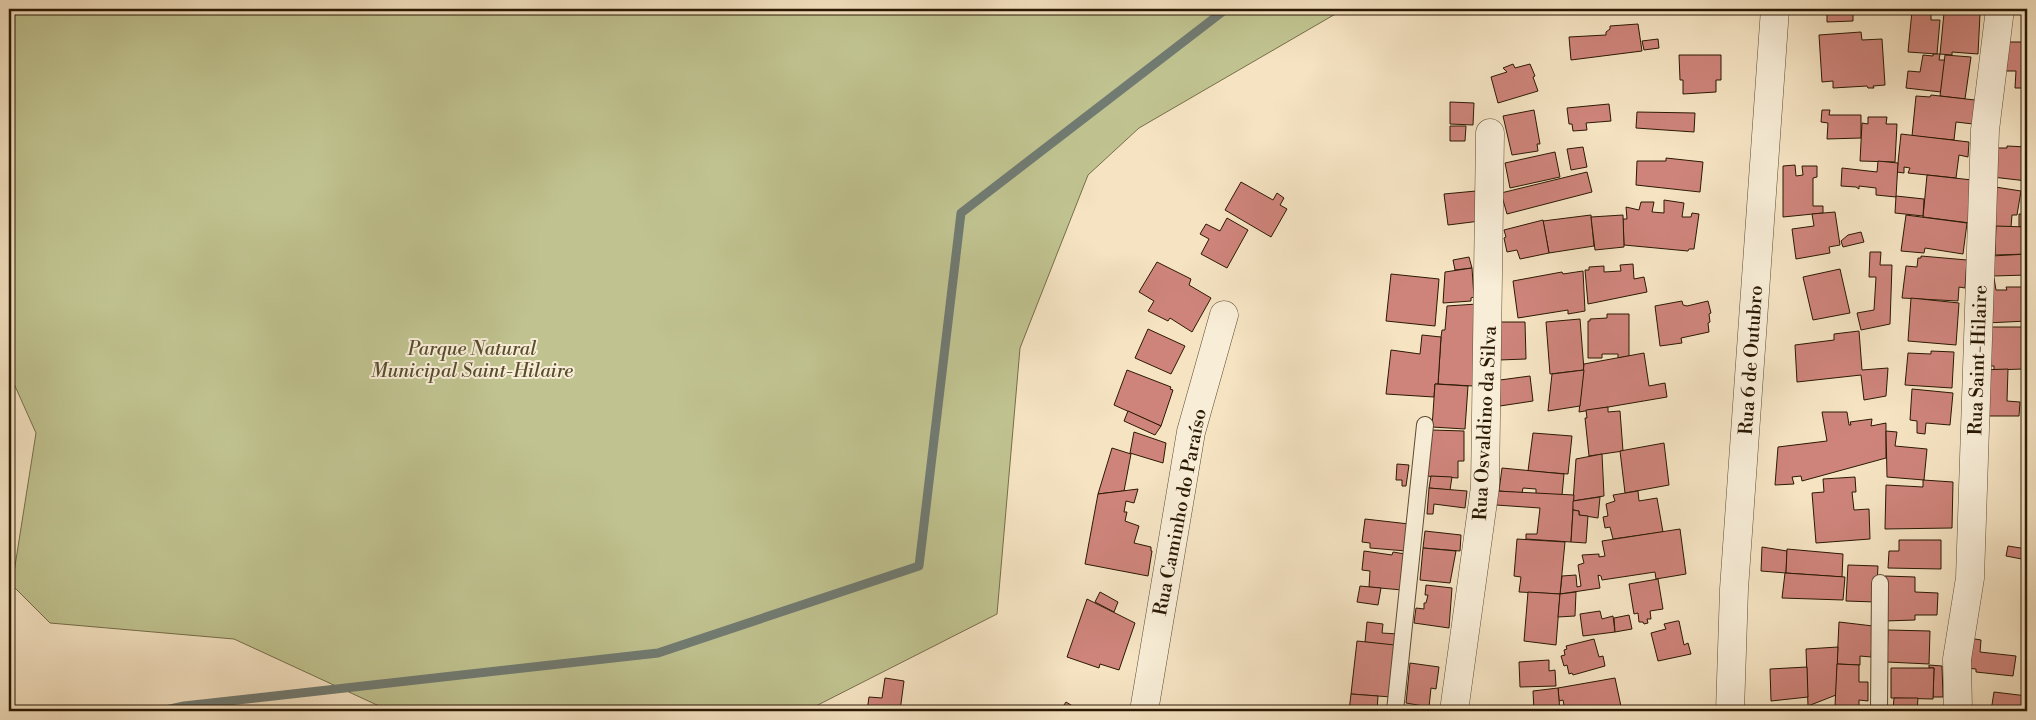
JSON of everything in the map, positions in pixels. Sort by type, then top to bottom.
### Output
[{"type":"street","name":"Rua 6 de Outubro","points":[[1730,711],[1734,590],[1775,9]]},
{"type":"street","name":"Rua Saint-Hilaire","points":[[1958,711],[1957,659],[1970,578],[1985,130],[2000,9]]},
{"type":"street","name":"Rua Osvaldino da Silva","points":[[1454,711],[1485,487],[1490,133]]},
{"type":"street","name":"Rua Caminho do Paraíso","points":[[1144,711],[1191,432],[1224,315]]},
{"type":"lane","points":[[1394,711],[1425,425]]},
{"type":"lane","points":[[1879,711],[1880,584]]},
{"type":"green space","name":"Parque Natural Municipal Saint-Hilaire","points":[[9,9],[1344,9],[1139,128],[1088,175],[1020,348],[997,614],[806,711],[390,711],[234,639],[50,623],[12,585],[36,433],[9,376]]},
{"type":"building","points":[[1823,9],[1882,9],[1853,11],[1853,21],[1827,22],[1827,11],[1823,11]]},
{"type":"building","points":[[1938,9],[1977,9],[1977,14],[1946,13],[1946,11]]},
{"type":"building","points":[[1912,11],[1931,12],[1931,20],[1940,20],[1937,54],[1908,52]]},
{"type":"building","points":[[1944,13],[1980,14],[1978,54],[1952,52],[1952,55],[1940,54]]},
{"type":"building","points":[[1638,24],[1642,51],[1571,60],[1569,37],[1606,35],[1610,26]]},
{"type":"building","points":[[1861,32],[1862,40],[1882,39],[1885,85],[1873,86],[1874,88],[1868,88],[1867,86],[1833,88],[1833,81],[1822,82],[1819,35]]},
{"type":"building","points":[[1658,39],[1659,48],[1644,50],[1642,41]]},
{"type":"building","points":[[2009,42],[2027,42],[2027,88],[2015,88],[2016,71],[2006,71]]},
{"type":"building","points":[[1933,54],[1940,54],[1939,60],[1945,60],[1941,92],[1906,88],[1908,71],[1920,72],[1923,55],[1933,56]]},
{"type":"building","points":[[1679,55],[1721,55],[1721,80],[1716,80],[1716,92],[1683,94],[1683,80],[1680,80]]},
{"type":"building","points":[[1945,55],[1971,57],[1965,99],[1940,96]]},
{"type":"building","points":[[1513,64],[1515,68],[1530,64],[1538,91],[1498,103],[1491,77],[1507,72],[1503,68]]},
{"type":"building","points":[[1931,95],[1975,100],[1973,124],[1956,122],[1954,140],[1912,136],[1916,96],[1930,97]]},
{"type":"building","points":[[1450,102],[1474,103],[1473,125],[1450,124]]},
{"type":"building","points":[[1609,104],[1611,121],[1586,123],[1587,130],[1573,131],[1572,124],[1569,124],[1567,108]]},
{"type":"building","points":[[1534,110],[1540,144],[1537,144],[1538,151],[1512,155],[1503,116]]},
{"type":"building","points":[[1822,110],[1830,110],[1829,115],[1861,115],[1861,138],[1827,139],[1828,123],[1821,122]]},
{"type":"building","points":[[1637,112],[1695,113],[1694,132],[1636,128]]},
{"type":"building","points":[[1868,117],[1887,117],[1886,124],[1897,124],[1895,162],[1860,161],[1862,123],[1868,124]]},
{"type":"building","points":[[1450,126],[1466,126],[1465,141],[1450,141]]},
{"type":"building","points":[[1901,134],[1969,142],[1968,157],[1959,155],[1956,178],[1908,173],[1910,168],[1904,167],[1904,173],[1897,172]]},
{"type":"building","points":[[2007,146],[2027,147],[2027,181],[1992,177],[1994,148],[2007,148]]},
{"type":"building","points":[[1583,147],[1587,167],[1571,170],[1567,149]]},
{"type":"building","points":[[1555,152],[1560,177],[1510,188],[1505,163]]},
{"type":"building","points":[[1666,158],[1703,162],[1700,192],[1636,185],[1637,161],[1666,161]]},
{"type":"building","points":[[1878,161],[1898,163],[1896,197],[1876,195],[1876,188],[1859,186],[1859,189],[1841,186],[1842,168],[1877,172]]},
{"type":"building","points":[[1795,165],[1796,176],[1803,175],[1802,166],[1817,166],[1817,177],[1813,178],[1813,206],[1823,206],[1823,213],[1783,217],[1783,166]]},
{"type":"building","points":[[1587,172],[1592,192],[1507,214],[1501,193]]},
{"type":"building","points":[[1927,175],[1972,180],[1970,223],[1923,217]]},
{"type":"building","points":[[1241,182],[1273,200],[1277,193],[1284,198],[1280,205],[1287,209],[1271,237],[1225,210]]},
{"type":"building","points":[[1989,186],[2021,191],[2017,215],[2012,215],[2011,227],[1986,226]]},
{"type":"building","points":[[1476,191],[1480,221],[1448,225],[1444,194]]},
{"type":"building","points":[[1896,196],[1924,199],[1923,216],[1895,213]]},
{"type":"building","points":[[1664,200],[1684,203],[1682,217],[1691,217],[1692,213],[1699,214],[1694,249],[1689,249],[1688,251],[1624,245],[1623,219],[1627,219],[1626,207],[1639,210],[1641,202],[1654,202],[1652,212],[1664,213]]},
{"type":"building","points":[[1835,212],[1840,245],[1829,247],[1830,253],[1796,259],[1792,229],[1814,226],[1812,214]]},
{"type":"building","points":[[2019,214],[2027,214],[2027,227],[2019,227]]},
{"type":"building","points":[[1591,215],[1594,246],[1549,253],[1543,221]]},
{"type":"building","points":[[1623,215],[1624,247],[1595,250],[1591,217]]},
{"type":"building","points":[[1906,215],[1967,223],[1963,254],[1925,248],[1924,253],[1901,251]]},
{"type":"building","points":[[1227,218],[1248,230],[1227,268],[1201,254],[1209,239],[1200,234],[1206,224],[1220,231]]},
{"type":"building","points":[[1543,220],[1549,253],[1520,259],[1517,250],[1507,252],[1504,230]]},
{"type":"building","points":[[1996,226],[2027,227],[2027,254],[1995,255]]},
{"type":"building","points":[[1861,232],[1864,242],[1843,247],[1841,241],[1848,235]]},
{"type":"building","points":[[1870,252],[1881,252],[1880,265],[1892,265],[1890,324],[1861,330],[1857,313],[1874,310],[1876,277],[1869,277]]},
{"type":"building","points":[[2027,254],[2027,275],[1993,276],[1992,256]]},
{"type":"building","points":[[1921,256],[1967,260],[1965,288],[1959,287],[1958,301],[1902,298],[1906,266],[1917,267],[1918,258],[1921,258]]},
{"type":"building","points":[[1469,257],[1472,268],[1455,270],[1453,260]]},
{"type":"building","points":[[1157,262],[1191,279],[1189,285],[1211,298],[1192,332],[1170,318],[1168,321],[1148,311],[1154,301],[1139,292]]},
{"type":"building","points":[[1633,264],[1634,279],[1644,277],[1647,292],[1588,304],[1585,270],[1589,270],[1589,267],[1604,266],[1604,272],[1621,271],[1620,265]]},
{"type":"building","points":[[1472,268],[1474,297],[1471,298],[1471,301],[1443,303],[1445,272]]},
{"type":"building","points":[[1840,269],[1850,313],[1813,320],[1803,277]]},
{"type":"building","points":[[1583,271],[1585,311],[1568,314],[1568,310],[1518,318],[1513,281],[1562,272],[1563,274]]},
{"type":"building","points":[[1391,274],[1439,279],[1435,326],[1386,321]]},
{"type":"building","points":[[1994,278],[1996,290],[2007,290],[2006,287],[2027,287],[2027,321],[1986,323],[1983,279]]},
{"type":"building","points":[[1911,298],[1959,303],[1956,345],[1908,341]]},
{"type":"building","points":[[1682,301],[1683,305],[1687,306],[1708,301],[1711,313],[1709,314],[1710,322],[1708,323],[1709,332],[1681,338],[1682,343],[1660,346],[1655,306]]},
{"type":"building","points":[[1477,304],[1473,386],[1438,384],[1441,337],[1442,330],[1445,330],[1447,306]]},
{"type":"building","points":[[1607,314],[1629,314],[1629,356],[1618,358],[1618,354],[1602,354],[1602,358],[1588,358],[1588,321],[1590,319],[1607,318]]},
{"type":"building","points":[[1580,319],[1584,370],[1550,374],[1546,322]]},
{"type":"building","points":[[1498,322],[1525,322],[1526,359],[1499,360]]},
{"type":"building","points":[[1986,327],[2022,327],[2023,369],[1994,370],[1994,366],[1984,366]]},
{"type":"building","points":[[1148,329],[1185,346],[1171,374],[1135,358]]},
{"type":"building","points":[[1859,331],[1862,370],[1888,368],[1886,396],[1864,400],[1861,375],[1797,382],[1795,345],[1834,340],[1834,334]]},
{"type":"building","points":[[1422,335],[1441,337],[1438,384],[1435,384],[1434,397],[1386,394],[1391,350],[1420,354]]},
{"type":"building","points":[[1931,351],[1954,352],[1952,388],[1905,385],[1908,353],[1931,354]]},
{"type":"building","points":[[1644,353],[1649,386],[1665,383],[1667,397],[1579,412],[1584,364]]},
{"type":"building","points":[[2008,369],[2007,401],[2020,402],[2019,416],[1979,416],[1980,370]]},
{"type":"building","points":[[1127,370],[1171,387],[1170,389],[1173,390],[1161,426],[1114,405]]},
{"type":"building","points":[[1584,370],[1580,406],[1548,411],[1552,374]]},
{"type":"building","points":[[1530,376],[1533,401],[1500,406],[1500,380]]},
{"type":"building","points":[[1435,384],[1468,386],[1465,429],[1432,427]]},
{"type":"building","points":[[1912,389],[1953,393],[1950,425],[1926,423],[1925,434],[1917,433],[1917,421],[1910,420]]},
{"type":"building","points":[[1608,407],[1608,412],[1620,411],[1623,451],[1589,456],[1585,418],[1587,418],[1586,410]]},
{"type":"building","points":[[1128,411],[1161,426],[1155,435],[1124,421]]},
{"type":"building","points":[[1822,412],[1847,412],[1849,425],[1851,425],[1850,422],[1872,419],[1871,426],[1886,423],[1886,458],[1802,481],[1801,476],[1792,477],[1794,484],[1775,485],[1778,447],[1827,441]]},
{"type":"building","points":[[1432,430],[1464,431],[1464,461],[1458,461],[1458,478],[1425,476]]},
{"type":"building","points":[[1886,431],[1897,432],[1895,446],[1927,449],[1924,480],[1887,477]]},
{"type":"building","points":[[1134,432],[1166,443],[1163,463],[1130,453]]},
{"type":"building","points":[[1533,433],[1572,436],[1568,474],[1528,471]]},
{"type":"building","points":[[1664,443],[1669,485],[1625,493],[1620,451]]},
{"type":"building","points":[[1112,448],[1131,454],[1124,491],[1098,494]]},
{"type":"building","points":[[1602,454],[1604,496],[1573,501],[1576,459]]},
{"type":"building","points":[[1397,464],[1409,465],[1406,486],[1402,486],[1402,480],[1396,480]]},
{"type":"building","points":[[1502,468],[1564,474],[1562,495],[1536,494],[1536,489],[1523,488],[1522,493],[1499,491]]},
{"type":"building","points":[[1431,476],[1452,477],[1450,490],[1429,488]]},
{"type":"building","points":[[1855,477],[1856,492],[1852,492],[1854,510],[1869,509],[1870,539],[1816,543],[1812,493],[1824,492],[1823,479]]},
{"type":"building","points":[[1923,480],[1953,482],[1952,528],[1885,529],[1886,485],[1923,487]]},
{"type":"building","points":[[1429,488],[1467,491],[1465,508],[1434,504],[1433,514],[1427,514]]},
{"type":"building","points":[[1138,489],[1134,503],[1126,501],[1124,512],[1127,512],[1125,521],[1139,526],[1134,543],[1151,547],[1148,576],[1085,564],[1098,494]]},
{"type":"building","points":[[1496,491],[1574,495],[1571,542],[1526,539],[1526,534],[1537,534],[1540,508],[1496,505]]},
{"type":"building","points":[[1638,491],[1639,501],[1657,498],[1663,532],[1613,539],[1610,527],[1605,528],[1603,517],[1608,516],[1606,504],[1615,501],[1613,495]]},
{"type":"building","points":[[1600,497],[1598,518],[1579,515],[1579,511],[1573,510],[1573,501]]},
{"type":"building","points":[[1573,510],[1579,511],[1579,515],[1588,516],[1586,543],[1571,542]]},
{"type":"building","points":[[1365,519],[1409,524],[1406,551],[1370,548],[1370,543],[1362,542]]},
{"type":"building","points":[[1680,529],[1686,574],[1656,579],[1655,572],[1602,580],[1601,576],[1598,575],[1600,588],[1560,594],[1562,576],[1576,575],[1577,587],[1581,586],[1578,565],[1584,563],[1582,555],[1599,554],[1599,557],[1605,556],[1602,541]]},
{"type":"building","points":[[1425,531],[1461,535],[1460,551],[1423,548]]},
{"type":"building","points":[[1517,539],[1565,542],[1560,594],[1519,592],[1521,577],[1514,576]]},
{"type":"building","points":[[1899,540],[1941,540],[1941,569],[1888,568],[1889,551],[1899,551]]},
{"type":"building","points":[[2008,546],[2027,549],[2027,560],[2006,556]]},
{"type":"building","points":[[1762,547],[1787,551],[1786,573],[1761,571]]},
{"type":"building","points":[[1423,548],[1456,551],[1450,583],[1420,580]]},
{"type":"building","points":[[1787,549],[1843,554],[1842,577],[1786,573]]},
{"type":"building","points":[[1364,551],[1392,555],[1393,552],[1405,554],[1402,590],[1369,587],[1370,571],[1362,570]]},
{"type":"building","points":[[1848,565],[1878,566],[1876,602],[1846,601]]},
{"type":"building","points":[[1785,573],[1845,577],[1843,600],[1782,598]]},
{"type":"building","points":[[1885,576],[1915,577],[1915,592],[1938,593],[1937,615],[1915,615],[1915,620],[1885,621]]},
{"type":"building","points":[[1658,579],[1663,609],[1650,611],[1651,619],[1647,619],[1648,623],[1644,624],[1639,622],[1638,613],[1634,614],[1629,584]]},
{"type":"building","points":[[1426,585],[1452,588],[1449,628],[1414,623],[1416,608],[1424,609],[1424,603],[1426,603],[1428,595],[1425,595]]},
{"type":"building","points":[[1360,586],[1381,588],[1378,605],[1357,602]]},
{"type":"building","points":[[1100,592],[1118,602],[1114,612],[1095,602]]},
{"type":"building","points":[[1528,592],[1560,594],[1556,645],[1524,641]]},
{"type":"building","points":[[1576,592],[1575,616],[1558,617],[1560,594]]},
{"type":"building","points":[[1087,599],[1135,623],[1119,670],[1100,664],[1099,668],[1067,657]]},
{"type":"building","points":[[1600,611],[1602,619],[1613,616],[1615,632],[1583,636],[1580,614]]},
{"type":"building","points":[[1629,615],[1632,629],[1615,632],[1614,618]]},
{"type":"building","points":[[1679,621],[1684,645],[1688,643],[1691,654],[1658,661],[1651,633],[1666,629],[1664,624]]},
{"type":"building","points":[[1367,622],[1383,624],[1382,633],[1398,634],[1397,646],[1365,642]]},
{"type":"building","points":[[1839,622],[1873,626],[1871,657],[1860,656],[1860,665],[1837,664]]},
{"type":"building","points":[[1888,630],[1930,631],[1929,664],[1887,662]]},
{"type":"building","points":[[1969,638],[1981,640],[1980,652],[2016,656],[2013,676],[1976,672],[1976,669],[1965,668]]},
{"type":"building","points":[[1594,639],[1599,657],[1603,656],[1605,666],[1573,675],[1572,673],[1569,674],[1567,665],[1564,666],[1561,656],[1565,655],[1564,650],[1567,649],[1566,646]]},
{"type":"building","points":[[1357,641],[1395,645],[1391,697],[1351,694]]},
{"type":"building","points":[[1838,647],[1836,695],[1808,706],[1806,649]]},
{"type":"building","points":[[1549,660],[1549,671],[1555,670],[1556,686],[1520,687],[1519,662]]},
{"type":"building","points":[[1410,663],[1439,667],[1436,689],[1431,688],[1429,707],[1406,703]]},
{"type":"building","points":[[1837,664],[1859,665],[1859,682],[1868,682],[1868,701],[1859,700],[1859,708],[1835,706]]},
{"type":"building","points":[[1929,665],[1942,666],[1943,697],[1933,697],[1934,668],[1929,668]]},
{"type":"building","points":[[1807,667],[1808,697],[1771,701],[1770,669]]},
{"type":"building","points":[[1891,668],[1934,668],[1933,699],[1891,698]]},
{"type":"building","points":[[885,678],[904,681],[900,711],[867,711],[869,697],[882,698]]},
{"type":"building","points":[[1615,678],[1622,711],[1565,711],[1563,700],[1559,701],[1558,688]]},
{"type":"building","points":[[1558,688],[1560,711],[1534,711],[1533,691]]},
{"type":"building","points":[[1994,692],[2027,696],[2027,711],[1991,711]]},
{"type":"building","points":[[1351,694],[1378,696],[1377,711],[1349,711]]},
{"type":"building","points":[[1894,698],[1918,698],[1917,711],[1893,710]]},
{"type":"building","points":[[1066,702],[1079,710],[1060,711]]},
{"type":"building","points":[[1812,705],[1815,710],[1821,707],[1822,711],[1796,711]]},
{"type":"building","points":[[1834,706],[1857,708],[1857,711],[1835,711]]},
{"type":"building","points":[[1884,710],[1938,711],[1884,711]]},
{"type":"waterway","points":[[161,711],[184,706],[658,653],[919,566],[961,213],[1226,9]]}]
